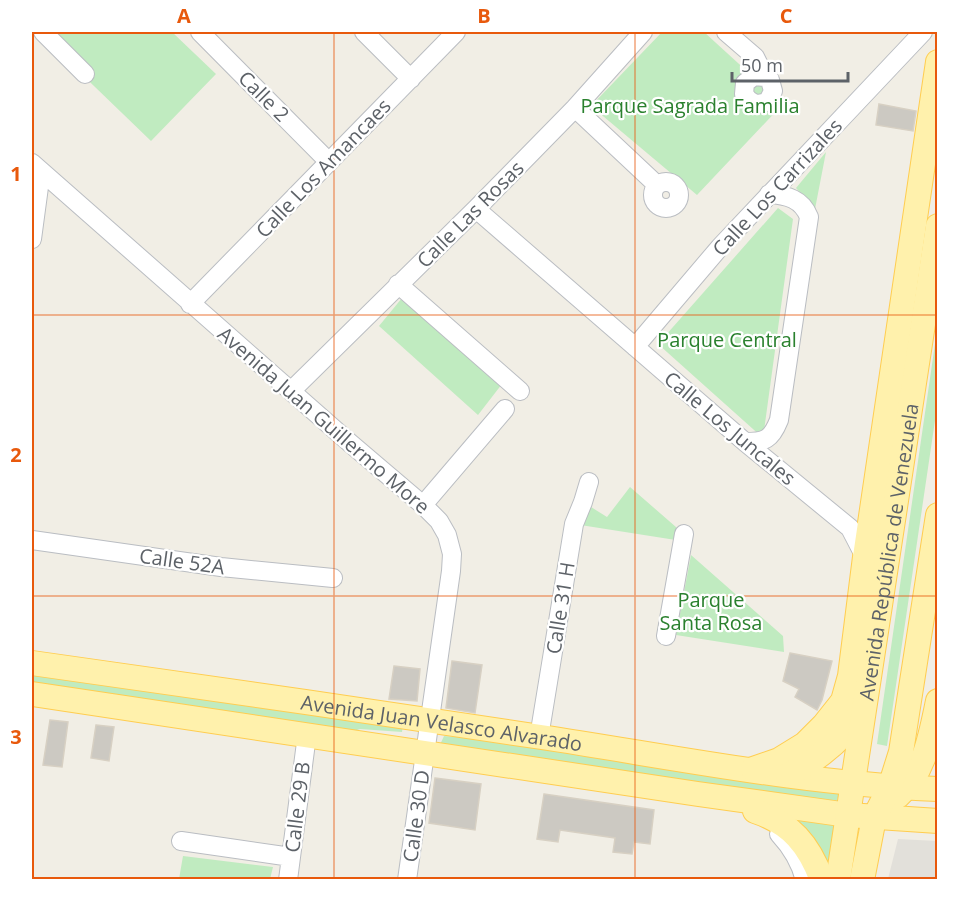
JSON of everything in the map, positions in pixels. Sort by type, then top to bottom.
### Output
[{"type":"main road","points":[[751,770],[779,760],[805,744],[824,725],[843,700],[850,676],[865,557],[938,62]]},
{"type":"main road","name":"Avenida República de Venezuela","points":[[838,879],[938,226]]},
{"type":"main road","points":[[898,788],[901,752],[938,515]]},
{"type":"main road","name":"Avenida Juan Velasco Alvarado","points":[[32,663],[751,770],[853,784],[938,789]]},
{"type":"main road","name":"Avenida Juan Velasco Alvarado","points":[[32,694],[698,794],[874,818],[938,821]]},
{"type":"main road","points":[[862,879],[874,818],[898,788],[921,765],[938,701]]},
{"type":"main road","points":[[788,775],[824,753],[854,723],[866,705]]},
{"type":"main road","points":[[744,807],[782,822],[808,850],[822,879]]},
{"type":"street","points":[[44,32],[85,74]]},
{"type":"street","name":"Calle 2","points":[[200,32],[328,161]]},
{"type":"street","points":[[364,32],[411,79]]},
{"type":"street","name":"Calle Los Amancaes","points":[[190,304],[456,32]]},
{"type":"street","name":"Calle Las Rosas","points":[[291,391],[476,209],[575,108],[643,32]]},
{"type":"street","points":[[726,32],[755,57],[765,77]]},
{"type":"street","name":"Calle Los Carrizales","points":[[635,347],[720,247],[923,32]]},
{"type":"street","points":[[575,108],[657,185]]},
{"type":"street","points":[[32,239],[36,167]]},
{"type":"street","name":"Avenida Juan Guillermo More","points":[[36,167],[439,521],[447,535],[452,554],[425,752]]},
{"type":"street","points":[[745,442],[767,439],[774,432],[779,420],[809,217],[805,206],[793,198],[769,194]]},
{"type":"street","name":"Calle Los Juncales","points":[[476,209],[745,442],[850,528],[865,557]]},
{"type":"street","points":[[398,284],[520,391]]},
{"type":"street","points":[[423,505],[505,409]]},
{"type":"street","name":"Calle 31 H","points":[[539,737],[573,524],[589,482]]},
{"type":"street","points":[[850,528],[871,516]]},
{"type":"street","points":[[666,636],[684,534]]},
{"type":"street","name":"Calle 52A","points":[[32,540],[221,567],[333,578]]},
{"type":"street","name":"Calle 29 B","points":[[288,879],[307,735]]},
{"type":"street","name":"Calle 30 D","points":[[407,879],[425,752]]},
{"type":"street","points":[[698,794],[744,807],[772,827],[792,848],[805,879]]},
{"type":"street","points":[[181,841],[291,857]]},
{"type":"shaded area","points":[[898,839],[937,841],[937,879],[888,879]]},
{"type":"green space","points":[[38,32],[172,32],[216,74],[151,141]]},
{"type":"green space","name":"Parque Sagrada Familia","points":[[662,32],[704,32],[783,104],[697,195],[591,106]]},
{"type":"green space","points":[[826,152],[815,209],[796,188]]},
{"type":"green space","name":"Parque Central","points":[[778,208],[793,219],[763,438],[658,344]]},
{"type":"green space","points":[[402,298],[502,384],[478,415],[379,326]]},
{"type":"green space","points":[[937,330],[937,407],[887,746],[877,744]]},
{"type":"green space","points":[[630,487],[684,534],[682,541],[574,524],[583,502],[607,517]]},
{"type":"green space","name":"Parque Santa Rosa","points":[[691,555],[783,636],[784,652],[676,635]]},
{"type":"green space","points":[[32,671],[403,724],[402,732],[360,729],[345,734],[32,686]]},
{"type":"green space","points":[[444,736],[495,740],[840,792],[834,808],[438,749]]},
{"type":"green space","points":[[792,818],[835,823],[829,869]]},
{"type":"green space","points":[[183,856],[273,867],[270,879],[179,879]]},
{"type":"building","points":[[879,104],[916,111],[913,131],[876,125]]},
{"type":"building","points":[[790,653],[832,661],[822,700],[817,710],[795,697],[799,689],[783,681]]},
{"type":"building","points":[[452,661],[482,665],[475,713],[446,708]]},
{"type":"building","points":[[394,666],[420,669],[417,701],[389,699]]},
{"type":"building","points":[[50,720],[68,722],[62,767],[43,765]]},
{"type":"building","points":[[96,725],[114,727],[109,761],[91,758]]},
{"type":"building","points":[[435,778],[481,784],[475,830],[429,823]]},
{"type":"building","points":[[544,794],[654,810],[650,844],[634,842],[632,854],[613,852],[615,838],[560,830],[558,842],[537,839]]}]
